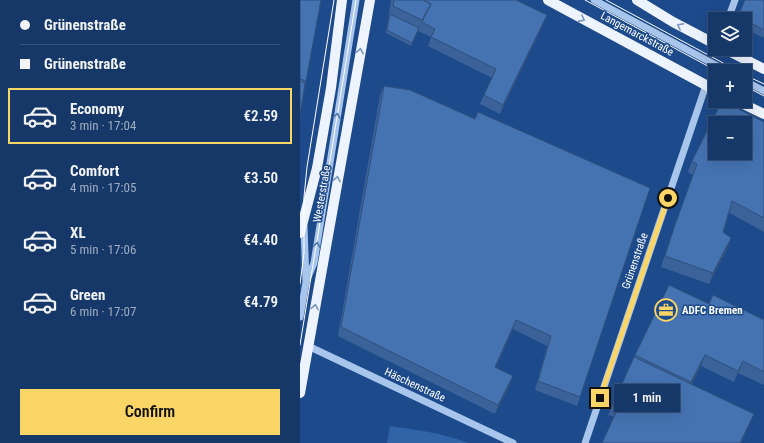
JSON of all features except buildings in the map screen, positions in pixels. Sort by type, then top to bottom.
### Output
[{"type":"main road","name":"Westerstraße","points":[[300,233],[319,161],[331,88],[342,0]]},
{"type":"main road","name":"Westerstraße","points":[[300,393],[370,0]]},
{"type":"main road","name":"Langemarckstraße","points":[[548,0],[706,85]]},
{"type":"main road","points":[[637,0],[673,22],[708,40]]},
{"type":"main road","points":[[739,56],[764,69]]},
{"type":"main road","points":[[752,108],[764,114]]},
{"type":"street","points":[[306,282],[314,263],[356,0]]},
{"type":"street","points":[[594,0],[714,64]]},
{"type":"street","points":[[731,12],[735,0]]},
{"type":"street","name":"Grünenstraße","points":[[585,443],[706,85]]},
{"type":"street","points":[[752,85],[764,91]]},
{"type":"street","points":[[300,317],[306,282],[304,216]]},
{"type":"street","name":"Häschenstraße","points":[[308,346],[513,443]]},
{"type":"shaded area","points":[[390,426],[439,434],[468,443],[387,443]]},
{"type":"tram line","points":[[300,284],[304,253],[304,197],[307,167],[334,0]]},
{"type":"tram line","points":[[300,345],[356,0]]},
{"type":"tram line","points":[[585,0],[708,66]]},
{"type":"tram line","points":[[606,0],[725,64]]},
{"type":"tram line","points":[[752,78],[764,84]]},
{"type":"tram line","points":[[752,90],[764,96]]},
{"type":"place","name":"ADFC Bremen","points":[[666,310]]},
{"type":"route","points":[[600,398],[668,198]]}]
